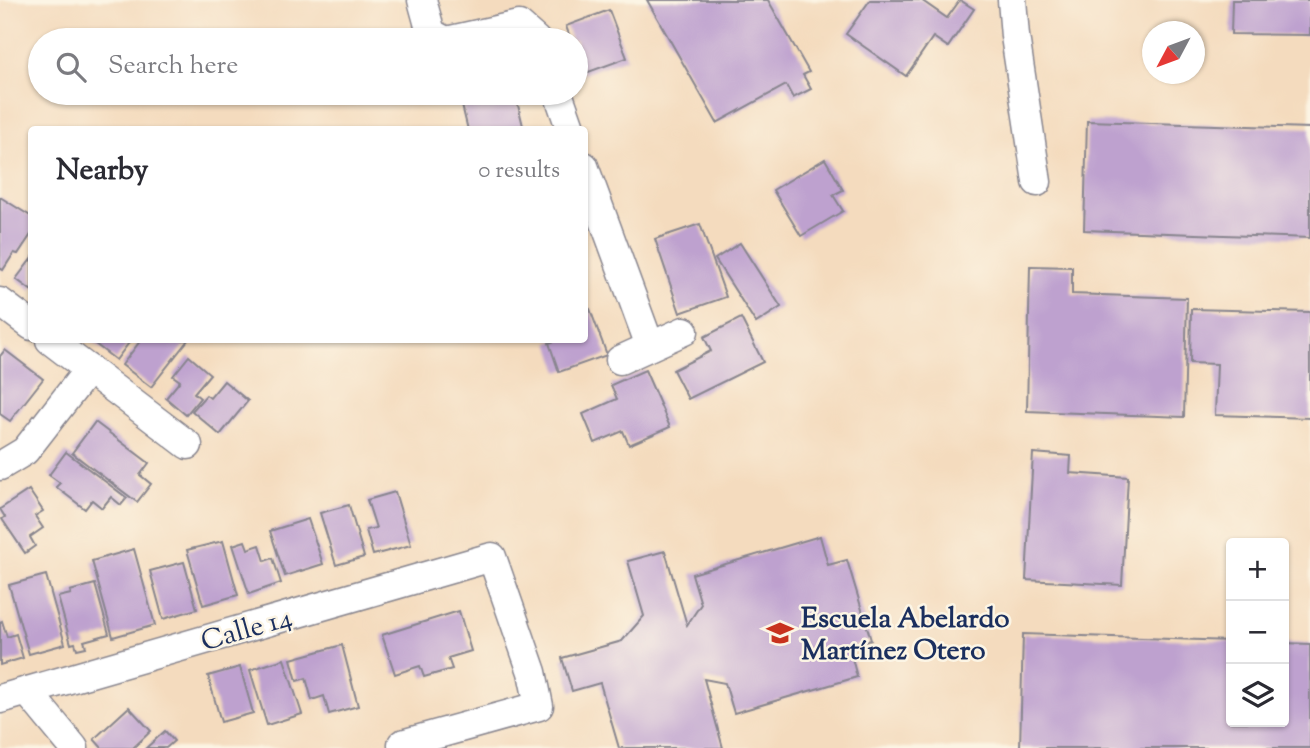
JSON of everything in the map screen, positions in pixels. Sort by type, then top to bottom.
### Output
[{"type":"street","points":[[422,0],[430,28]]},
{"type":"street","points":[[1012,0],[1037,182]]},
{"type":"street","points":[[505,28],[519,25],[522,28]]},
{"type":"street","points":[[562,105],[570,126]]},
{"type":"street","points":[[588,177],[650,346]]},
{"type":"street","points":[[0,302],[28,323]]},
{"type":"street","points":[[620,359],[684,331]]},
{"type":"street","points":[[54,343],[188,445]]},
{"type":"street","points":[[0,466],[25,451],[89,369]]},
{"type":"street","name":"Calle 14","points":[[0,699],[492,558],[532,672],[539,706],[402,744]]},
{"type":"street","points":[[27,691],[74,748]]},
{"type":"building","points":[[647,0],[768,0],[809,72],[803,75],[811,89],[793,98],[786,85],[717,123]]},
{"type":"building","points":[[870,0],[921,0],[947,18],[960,0],[974,9],[948,47],[933,37],[906,76],[846,34]]},
{"type":"building","points":[[1232,0],[1310,0],[1310,35],[1231,34]]},
{"type":"building","points":[[609,10],[627,58],[588,72],[588,28],[566,26]]},
{"type":"building","points":[[462,105],[518,105],[523,126],[467,126]]},
{"type":"building","points":[[1087,121],[1310,128],[1310,238],[1084,230]]},
{"type":"building","points":[[825,159],[843,190],[833,195],[843,211],[801,236],[773,190]]},
{"type":"building","points":[[0,197],[28,214],[28,239],[18,254],[14,253],[3,270],[0,268]]},
{"type":"building","points":[[700,224],[726,297],[680,313],[655,239]]},
{"type":"building","points":[[740,243],[781,307],[756,323],[715,259]]},
{"type":"building","points":[[28,263],[28,288],[16,279]]},
{"type":"building","points":[[1030,266],[1072,267],[1072,294],[1187,298],[1184,417],[1027,411]]},
{"type":"building","points":[[590,309],[607,355],[559,372],[549,343],[588,343]]},
{"type":"building","points":[[1191,309],[1310,312],[1310,418],[1215,415],[1217,364],[1190,363]]},
{"type":"building","points":[[741,318],[763,362],[688,399],[673,370],[711,351],[704,337]]},
{"type":"building","points":[[94,343],[129,343],[116,360]]},
{"type":"building","points":[[139,343],[186,343],[151,387],[122,365]]},
{"type":"building","points":[[5,350],[43,379],[10,421],[0,414],[0,356]]},
{"type":"building","points":[[189,356],[210,374],[194,393],[200,398],[186,415],[166,398],[180,381],[173,376]]},
{"type":"building","points":[[645,370],[670,427],[629,445],[623,431],[595,443],[583,414],[617,399],[611,385]]},
{"type":"building","points":[[224,381],[248,401],[220,435],[192,411],[206,395],[210,398]]},
{"type":"building","points":[[95,422],[149,463],[140,475],[151,484],[137,502],[72,453]]},
{"type":"building","points":[[66,452],[127,498],[121,505],[111,497],[102,508],[92,500],[85,509],[56,487],[60,483],[49,475]]},
{"type":"building","points":[[1033,453],[1071,456],[1070,473],[1128,477],[1122,585],[1026,580]]},
{"type":"building","points":[[29,490],[43,511],[35,516],[43,528],[30,537],[35,546],[25,553],[2,519],[5,517],[0,509]]},
{"type":"building","points":[[395,492],[411,545],[373,555],[366,530],[376,528],[367,500]]},
{"type":"building","points":[[349,505],[364,557],[336,565],[320,513]]},
{"type":"building","points":[[308,519],[323,564],[285,576],[270,531]]},
{"type":"building","points":[[820,536],[828,565],[847,560],[871,640],[849,647],[857,677],[734,713],[725,683],[704,679],[723,748],[619,748],[600,683],[572,691],[562,658],[622,641],[644,616],[628,561],[665,551],[687,625],[701,604],[692,574]]},
{"type":"building","points":[[223,541],[238,595],[203,605],[187,550]]},
{"type":"building","points":[[245,541],[248,549],[260,545],[265,561],[273,558],[281,583],[249,594],[233,545]]},
{"type":"building","points":[[134,549],[155,625],[113,637],[92,561]]},
{"type":"building","points":[[184,562],[197,609],[163,619],[150,571]]},
{"type":"building","points":[[46,575],[65,644],[29,654],[9,585]]},
{"type":"building","points":[[95,584],[109,634],[84,641],[86,647],[77,649],[75,643],[71,644],[58,597]]},
{"type":"building","points":[[459,611],[471,651],[448,658],[452,669],[424,677],[420,666],[395,674],[382,635]]},
{"type":"building","points":[[2,621],[7,637],[16,634],[23,658],[0,665],[0,622]]},
{"type":"building","points":[[1023,634],[1226,641],[1226,727],[1289,727],[1289,643],[1310,644],[1310,748],[1020,748]]},
{"type":"building","points":[[342,645],[358,706],[329,714],[324,696],[312,700],[306,678],[297,681],[291,659]]},
{"type":"building","points":[[284,659],[302,714],[267,725],[250,670]]},
{"type":"building","points":[[240,667],[253,713],[221,722],[208,676]]},
{"type":"building","points":[[129,707],[151,731],[133,748],[102,748],[94,739]]},
{"type":"building","points":[[165,731],[174,741],[166,748],[146,748]]},
{"type":"place","name":"Escuela Abelardo Martínez Otero","points":[[780,633]]}]
